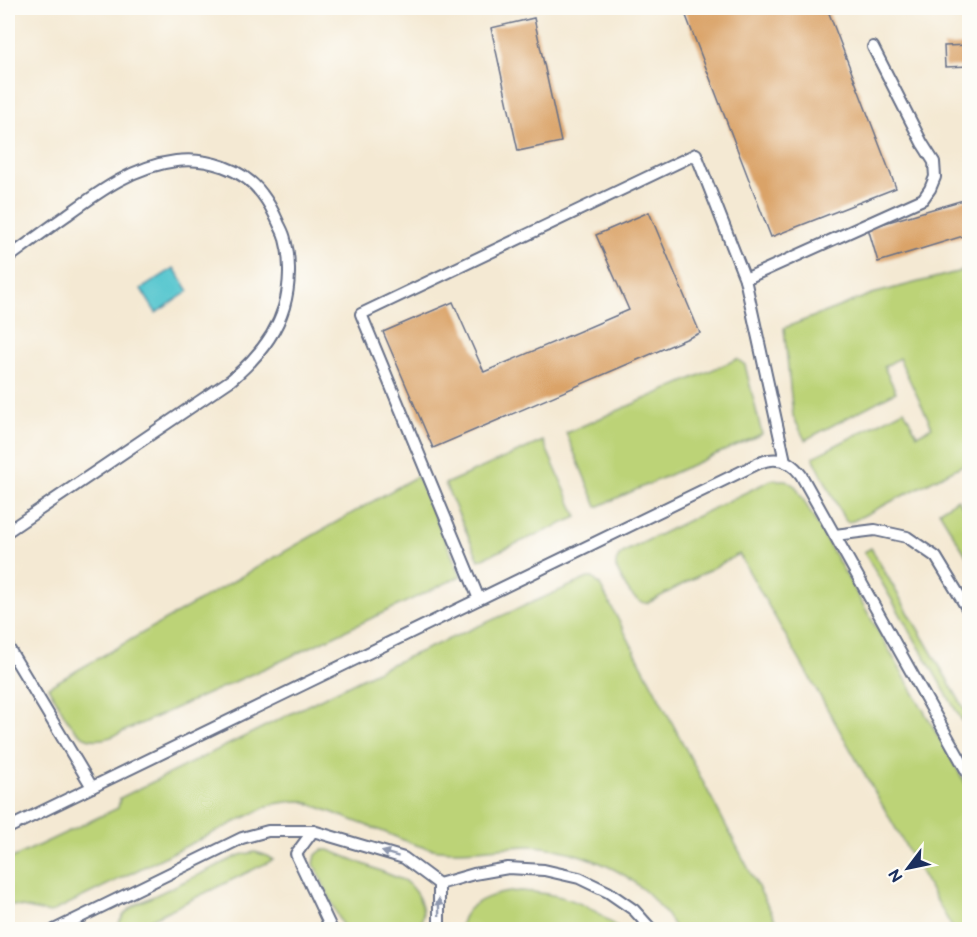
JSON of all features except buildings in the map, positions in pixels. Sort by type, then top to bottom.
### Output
[{"type":"lane","points":[[745,279],[924,199],[930,189],[935,177],[934,162],[873,47]]},
{"type":"lane","points":[[479,599],[361,314],[696,154],[745,279],[785,461]]},
{"type":"lane","points":[[8,258],[104,189],[128,175],[154,165],[177,160],[200,160],[233,171],[244,177],[261,193],[285,238],[289,264],[288,288],[283,309],[263,349],[248,366],[231,380],[8,531]]},
{"type":"lane","points":[[8,828],[759,463],[772,459],[792,464],[801,475],[968,769]]},
{"type":"lane","points":[[835,534],[875,530],[907,537],[936,556],[969,613]]},
{"type":"lane","points":[[8,647],[92,787]]},
{"type":"lane","points":[[54,930],[242,838],[268,831],[313,831],[404,858],[439,884]]},
{"type":"lane","points":[[313,831],[296,854],[332,930]]},
{"type":"lane","points":[[439,884],[474,874],[508,868],[544,870],[579,878],[608,892],[634,910],[652,930]]},
{"type":"lane","points":[[438,930],[439,884]]},
{"type":"green space","points":[[969,269],[969,462],[847,522],[813,457],[904,410],[917,435],[932,427],[899,358],[884,367],[896,392],[805,440],[793,416],[784,328],[872,294]]},
{"type":"green space","points":[[737,359],[745,365],[762,434],[597,507],[566,433]]},
{"type":"green space","points":[[543,441],[577,517],[479,560],[445,484]]},
{"type":"green space","points":[[417,476],[461,576],[279,662],[111,737],[89,739],[84,737],[65,716],[48,687]]},
{"type":"green space","points":[[771,480],[786,480],[796,487],[969,790],[969,929],[953,929],[739,554],[648,603],[632,596],[616,568],[618,558],[626,551]]},
{"type":"green space","points":[[958,499],[969,517],[969,560],[939,511]]},
{"type":"green space","points":[[871,548],[969,717],[969,733],[864,552]]},
{"type":"green space","points":[[588,578],[593,578],[600,585],[780,929],[676,929],[657,904],[634,882],[612,868],[583,856],[540,846],[462,851],[436,850],[413,844],[303,801],[268,806],[50,913],[8,904],[8,860],[118,808],[120,798],[385,667]]},
{"type":"green space","points":[[322,850],[329,850],[405,881],[415,891],[421,903],[423,915],[420,929],[344,929],[314,864],[316,855]]},
{"type":"green space","points":[[255,852],[273,860],[131,929],[117,929],[124,915],[137,904],[240,855]]},
{"type":"green space","points":[[520,891],[548,894],[573,901],[596,912],[619,929],[459,929],[468,910],[481,900]]},
{"type":"water","points":[[174,268],[189,291],[156,313],[141,289]]}]
